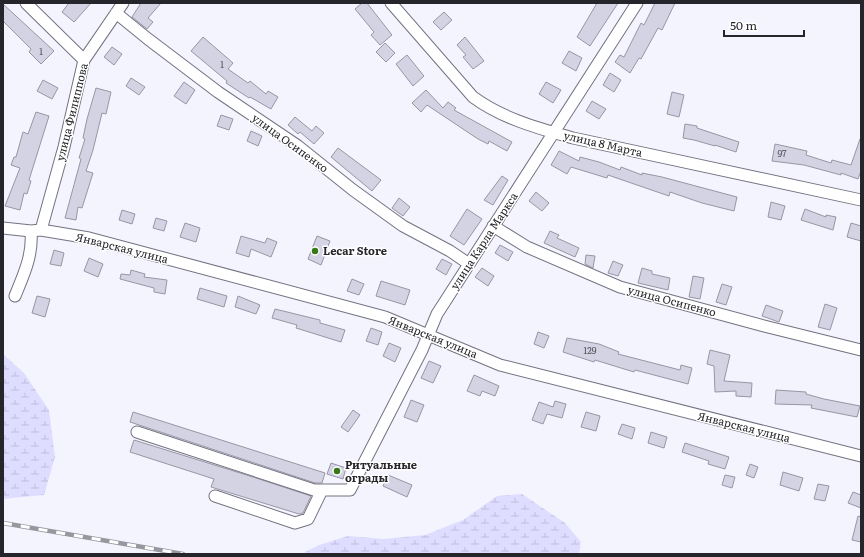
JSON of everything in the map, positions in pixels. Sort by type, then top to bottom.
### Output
[{"type":"street","points":[[26,3],[84,60]]},
{"type":"street","name":"улица Филиппова","points":[[15,296],[29,264],[36,230],[64,147],[84,60],[122,3]]},
{"type":"street","name":"улица 8 Марта","points":[[391,3],[473,97],[489,109],[537,129],[861,200]]},
{"type":"street","name":"улица Карла Маркса","points":[[322,490],[350,490],[429,334],[437,314],[637,3]]},
{"type":"street","name":"улица Осипенко","points":[[116,13],[218,92],[298,146],[353,190],[403,226],[450,251],[469,264]]},
{"type":"street","name":"улица Осипенко","points":[[494,226],[527,247],[620,286],[764,326],[861,350]]},
{"type":"street","name":"Январская улица","points":[[3,228],[36,230],[89,238],[370,313],[429,334],[500,365],[861,456]]},
{"type":"street","points":[[137,432],[314,490],[322,490],[308,519],[295,523],[215,496]]},
{"type":"green space","points":[[3,354],[24,373],[49,410],[55,457],[44,495],[3,499]]},
{"type":"green space","points":[[522,494],[565,523],[581,542],[579,554],[306,554],[305,552],[319,545],[348,536],[383,539],[425,535],[463,520],[497,496]]},
{"type":"building","points":[[69,3],[91,3],[74,22],[62,12]]},
{"type":"building","points":[[141,3],[161,3],[148,18],[153,22],[147,29],[132,17]]},
{"type":"building","points":[[362,3],[367,3],[392,35],[380,45],[371,35],[374,32],[355,9]]},
{"type":"building","points":[[597,3],[618,3],[590,46],[577,37]]},
{"type":"building","points":[[655,3],[675,3],[662,30],[658,28],[641,59],[639,58],[630,73],[615,62],[620,55],[624,57],[641,23],[644,25]]},
{"type":"building","points":[[3,4],[54,51],[41,64],[29,52],[31,49],[3,21]]},
{"type":"building","points":[[444,12],[452,20],[441,30],[433,22]]},
{"type":"building","points":[[203,37],[233,63],[228,69],[248,83],[250,81],[266,94],[268,91],[278,97],[271,109],[250,97],[249,98],[226,83],[227,81],[191,51]]},
{"type":"building","points":[[465,37],[484,61],[473,69],[463,57],[466,55],[457,45]]},
{"type":"building","points":[[385,43],[395,53],[386,62],[376,52]]},
{"type":"building","points":[[112,47],[122,54],[114,65],[104,57]]},
{"type":"building","points":[[569,51],[582,58],[576,71],[562,63]]},
{"type":"building","points":[[407,55],[424,76],[413,86],[396,64]]},
{"type":"building","points":[[610,73],[621,80],[614,92],[603,85]]},
{"type":"building","points":[[131,78],[145,87],[139,95],[126,86]]},
{"type":"building","points":[[43,80],[58,88],[52,99],[37,91]]},
{"type":"building","points":[[184,82],[195,90],[186,104],[174,96]]},
{"type":"building","points":[[546,82],[561,90],[553,103],[539,94]]},
{"type":"building","points":[[96,88],[111,92],[106,114],[102,113],[86,171],[93,173],[82,208],[78,207],[76,220],[65,218],[81,159],[79,158],[85,139],[83,138],[87,119]]},
{"type":"building","points":[[426,90],[443,108],[448,102],[456,108],[454,110],[512,142],[507,151],[489,141],[488,144],[478,139],[427,105],[421,112],[412,103]]},
{"type":"building","points":[[672,92],[684,95],[679,117],[667,114]]},
{"type":"building","points":[[592,101],[606,109],[599,119],[586,111]]},
{"type":"building","points":[[36,112],[49,116],[29,180],[31,181],[27,194],[24,193],[20,210],[5,206],[20,168],[11,165],[14,157],[16,157],[23,132],[28,134]]},
{"type":"building","points":[[221,115],[233,119],[229,130],[217,126]]},
{"type":"building","points":[[295,117],[312,131],[316,126],[324,133],[314,144],[300,132],[298,134],[288,125]]},
{"type":"building","points":[[685,124],[697,126],[697,128],[739,142],[736,152],[715,145],[683,138]]},
{"type":"building","points":[[251,131],[262,136],[258,146],[247,141]]},
{"type":"building","points":[[860,139],[861,171],[858,179],[841,173],[841,175],[804,165],[772,161],[775,144],[807,151],[806,155],[831,163],[832,160],[851,165]]},
{"type":"building","points":[[338,148],[381,180],[372,191],[331,157]]},
{"type":"building","points":[[559,151],[579,161],[580,157],[620,170],[621,167],[642,175],[642,173],[662,177],[737,197],[734,211],[702,203],[670,192],[669,196],[608,175],[607,178],[571,167],[567,174],[551,165]]},
{"type":"building","points":[[502,176],[508,180],[493,205],[484,200]]},
{"type":"building","points":[[536,192],[549,203],[542,211],[529,201]]},
{"type":"building","points":[[399,198],[410,207],[403,216],[392,208]]},
{"type":"building","points":[[771,202],[785,206],[781,220],[768,217]]},
{"type":"building","points":[[467,209],[482,219],[464,245],[450,236]]},
{"type":"building","points":[[805,209],[826,217],[826,215],[836,217],[833,230],[801,220]]},
{"type":"building","points":[[122,210],[135,214],[132,224],[119,220]]},
{"type":"building","points":[[156,218],[167,221],[164,231],[153,228]]},
{"type":"building","points":[[185,223],[200,228],[196,242],[180,237]]},
{"type":"building","points":[[851,223],[861,226],[861,241],[847,237]]},
{"type":"building","points":[[550,231],[559,235],[557,238],[579,248],[575,257],[544,243]]},
{"type":"building","points":[[241,236],[265,243],[267,238],[277,242],[271,257],[251,249],[249,257],[236,253]]},
{"type":"building","points":[[317,236],[330,241],[321,265],[308,259]]},
{"type":"building","points":[[500,245],[513,252],[508,261],[495,253]]},
{"type":"building","points":[[54,250],[64,253],[61,266],[50,264]]},
{"type":"building","points":[[586,255],[595,256],[593,268],[585,264]]},
{"type":"building","points":[[89,258],[103,264],[98,277],[84,271]]},
{"type":"building","points":[[442,259],[452,264],[446,275],[436,269]]},
{"type":"building","points":[[613,261],[623,265],[618,276],[608,273]]},
{"type":"building","points":[[482,268],[494,276],[488,286],[475,277]]},
{"type":"building","points":[[642,268],[652,271],[652,274],[670,278],[668,290],[638,283]]},
{"type":"building","points":[[131,270],[145,274],[144,277],[167,280],[165,294],[154,292],[154,288],[120,279],[121,274],[130,275]]},
{"type":"building","points":[[693,276],[704,278],[700,299],[689,297]]},
{"type":"building","points":[[352,279],[364,284],[359,295],[347,291]]},
{"type":"building","points":[[381,281],[410,290],[405,305],[376,296]]},
{"type":"building","points":[[722,284],[732,287],[726,305],[716,302]]},
{"type":"building","points":[[200,288],[227,296],[224,307],[197,299]]},
{"type":"building","points":[[37,296],[50,299],[45,317],[32,313]]},
{"type":"building","points":[[238,296],[260,305],[256,314],[235,307]]},
{"type":"building","points":[[825,304],[837,308],[830,330],[818,327]]},
{"type":"building","points":[[766,305],[783,311],[779,322],[762,316]]},
{"type":"building","points":[[275,309],[320,320],[320,323],[345,330],[341,342],[296,328],[297,325],[272,318]]},
{"type":"building","points":[[371,328],[382,332],[378,345],[366,341]]},
{"type":"building","points":[[538,332],[549,336],[544,348],[534,344]]},
{"type":"building","points":[[567,338],[599,344],[619,352],[618,354],[680,370],[681,365],[692,368],[688,384],[635,370],[634,372],[595,360],[594,362],[563,352]]},
{"type":"building","points":[[389,343],[401,348],[395,362],[383,356]]},
{"type":"building","points":[[710,350],[730,355],[724,381],[752,383],[751,397],[736,396],[736,391],[715,392],[714,366],[707,364]]},
{"type":"building","points":[[429,361],[441,366],[433,383],[421,378]]},
{"type":"building","points":[[474,375],[499,386],[495,396],[482,391],[480,396],[467,391]]},
{"type":"building","points":[[776,390],[806,392],[806,394],[824,399],[860,406],[857,417],[811,408],[812,405],[775,404]]},
{"type":"building","points":[[411,400],[424,405],[417,422],[404,417]]},
{"type":"building","points":[[555,401],[566,404],[562,418],[547,414],[543,424],[532,420],[539,402],[553,407]]},
{"type":"building","points":[[353,410],[360,415],[348,432],[341,427]]},
{"type":"building","points":[[133,412],[325,473],[322,483],[315,483],[130,422]]},
{"type":"building","points":[[586,412],[600,416],[596,431],[581,427]]},
{"type":"building","points":[[622,424],[635,428],[632,439],[618,434]]},
{"type":"building","points":[[651,432],[667,437],[664,448],[648,443]]},
{"type":"building","points":[[134,440],[311,496],[303,513],[299,514],[211,487],[214,479],[130,452]]},
{"type":"building","points":[[685,443],[729,457],[725,469],[708,464],[709,461],[682,452]]},
{"type":"building","name":"Ритуальные ограды","points":[[331,463],[346,468],[343,479],[327,474]]},
{"type":"building","points":[[750,464],[758,467],[754,478],[746,475]]},
{"type":"building","points":[[783,472],[803,478],[799,491],[780,485]]},
{"type":"building","points":[[388,475],[412,485],[407,497],[383,486]]},
{"type":"building","points":[[725,475],[735,477],[732,488],[722,485]]},
{"type":"building","points":[[818,484],[829,486],[825,501],[814,499]]},
{"type":"building","points":[[853,492],[861,495],[861,508],[848,503]]},
{"type":"building","points":[[858,516],[861,517],[861,542],[852,540]]},
{"type":"railway","points":[[3,523],[183,554]]},
{"type":"place","name":"Lecar Store","points":[[315,251]]},
{"type":"place","name":"Ритуальные ограды","points":[[337,471]]}]
